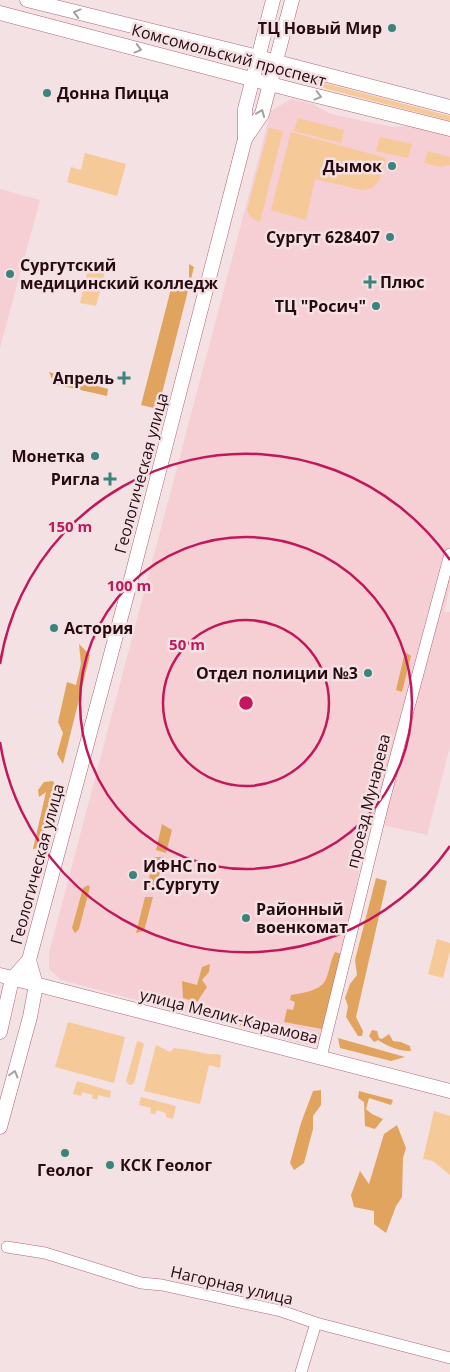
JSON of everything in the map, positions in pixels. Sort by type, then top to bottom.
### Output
[{"type":"main road","name":"Комсомольский проспект","points":[[27,0],[450,107]]},
{"type":"main road","name":"Геологическая улица","points":[[36,985],[29,960],[137,559],[245,138],[245,110],[273,0]]},
{"type":"main road","name":"Геологическая улица","points":[[245,138],[260,119],[277,62],[292,0]]},
{"type":"main road","name":"Комсомольский проспект","points":[[0,13],[450,129]]},
{"type":"main road","name":"Геологическая улица","points":[[6,977],[29,960]]},
{"type":"main road","name":"улица Мелик-Карамова","points":[[6,977],[450,1091]]},
{"type":"main road","points":[[0,1032],[6,977]]},
{"type":"main road","points":[[0,1127],[30,1016],[36,985]]},
{"type":"street","name":"проезд Мунарева","points":[[321,1057],[384,801],[444,599],[450,554]]},
{"type":"street","name":"Нагорная улица","points":[[7,1247],[45,1253],[141,1282],[281,1311],[316,1323],[450,1358]]},
{"type":"street","points":[[301,1372],[316,1323]]},
{"type":"shaded area","points":[[309,79],[450,116],[450,121],[308,84]]},
{"type":"shaded area","points":[[291,99],[313,104],[331,114],[392,127],[411,126],[450,136],[450,587],[444,612],[450,612],[450,747],[427,835],[369,822],[344,947],[321,1041],[311,1046],[61,980],[49,969],[49,953],[271,111]]},
{"type":"shaded area","points":[[298,118],[344,130],[341,143],[294,131]]},
{"type":"shaded area","points":[[269,128],[283,131],[260,222],[250,217],[247,210]]},
{"type":"shaded area","points":[[291,132],[386,158],[380,179],[373,188],[362,190],[315,179],[306,220],[271,210]]},
{"type":"shaded area","points":[[380,137],[412,144],[408,158],[376,151]]},
{"type":"shaded area","points":[[428,151],[450,157],[450,165],[441,167],[424,163]]},
{"type":"shaded area","points":[[85,153],[126,164],[117,196],[67,182],[71,167],[81,170]]},
{"type":"shaded area","name":"Сургутский медицинский колледж","points":[[0,189],[40,200],[0,348]]},
{"type":"shaded area","points":[[89,264],[106,268],[96,306],[80,303]]},
{"type":"shaded area","points":[[189,264],[194,267],[158,409],[141,405],[173,281],[180,291],[189,278]]},
{"type":"shaded area","points":[[49,372],[108,389],[107,396],[54,384]]},
{"type":"shaded area","points":[[79,644],[90,655],[63,764],[57,754],[63,733],[58,722],[67,682],[76,685],[81,664]]},
{"type":"shaded area","points":[[405,652],[411,656],[402,692],[396,690]]},
{"type":"shaded area","points":[[53,781],[56,787],[39,848],[33,849],[46,792],[39,797],[38,790],[44,782]]},
{"type":"shaded area","points":[[162,824],[172,830],[166,853],[156,850]]},
{"type":"shaded area","points":[[154,857],[164,857],[156,887],[147,887]]},
{"type":"shaded area","points":[[376,878],[387,881],[356,1017],[363,1031],[362,1036],[358,1036],[346,1017],[348,1006],[345,998],[350,984],[357,975],[355,960]]},
{"type":"shaded area","points":[[88,885],[90,887],[79,929],[75,933],[72,928],[83,888]]},
{"type":"shaded area","points":[[145,897],[153,897],[144,931],[136,933]]},
{"type":"shaded area","points":[[437,939],[450,943],[450,951],[443,978],[428,974]]},
{"type":"shaded area","points":[[335,952],[341,954],[322,1029],[284,1022],[287,1009],[293,1010],[295,1002],[290,1000],[291,995],[311,991],[324,983]]},
{"type":"shaded area","points":[[210,964],[209,972],[202,980],[207,987],[197,1002],[183,998],[182,981],[197,985],[202,967]]},
{"type":"shaded area","points":[[238,1019],[251,1019],[322,1037],[317,1042],[303,1043],[240,1025]]},
{"type":"shaded area","points":[[68,1022],[125,1037],[114,1083],[55,1067]]},
{"type":"shaded area","points":[[372,1030],[377,1031],[379,1038],[382,1039],[389,1034],[393,1041],[410,1046],[411,1051],[394,1048],[378,1040],[374,1042],[369,1036]]},
{"type":"shaded area","points":[[338,1038],[405,1057],[391,1061],[340,1048]]},
{"type":"shaded area","points":[[139,1041],[144,1044],[134,1083],[131,1085],[126,1081],[137,1042]]},
{"type":"shaded area","points":[[156,1045],[170,1052],[174,1048],[221,1055],[220,1068],[209,1065],[200,1104],[144,1091]]},
{"type":"shaded area","points":[[77,1081],[111,1091],[110,1098],[98,1095],[97,1100],[92,1098],[93,1095],[82,1092],[81,1096],[73,1094]]},
{"type":"shaded area","points":[[321,1090],[321,1105],[313,1116],[313,1129],[304,1163],[294,1170],[290,1163],[301,1123],[313,1091]]},
{"type":"shaded area","points":[[359,1091],[393,1100],[391,1105],[369,1098],[366,1109],[383,1119],[375,1129],[365,1126],[364,1102],[358,1098]]},
{"type":"shaded area","points":[[141,1097],[176,1106],[173,1119],[166,1117],[166,1113],[157,1110],[155,1114],[150,1113],[151,1108],[139,1105]]},
{"type":"shaded area","points":[[434,1111],[450,1116],[450,1175],[433,1161],[423,1159]]},
{"type":"shaded area","points":[[397,1125],[406,1148],[403,1158],[402,1197],[396,1206],[386,1233],[374,1224],[374,1211],[354,1207],[351,1195],[360,1171],[369,1184],[384,1134]]},
{"type":"place","name":"ТЦ Новый Мир","points":[[392,28]]},
{"type":"place","name":"Донна Пицца","points":[[47,93]]},
{"type":"place","name":"Дымок","points":[[392,166]]},
{"type":"place","name":"Сургут 628407","points":[[390,237]]},
{"type":"place","name":"Сургутский медицинский колледж","points":[[10,274]]},
{"type":"place","name":"Плюс","points":[[370,282]]},
{"type":"place","name":"ТЦ \"Росич\"","points":[[376,306]]},
{"type":"place","name":"Апрель","points":[[124,378]]},
{"type":"place","name":"Монетка","points":[[95,456]]},
{"type":"place","name":"Ригла","points":[[110,479]]},
{"type":"place","name":"Астория","points":[[54,628]]},
{"type":"place","name":"Отдел полиции №3","points":[[368,673]]},
{"type":"place","name":"ИФНС по г.Сургуту","points":[[133,875]]},
{"type":"place","name":"Районный военкомат","points":[[246,918]]},
{"type":"place","name":"Геолог","points":[[65,1153]]},
{"type":"place","name":"КСК Геолог","points":[[110,1165]]}]
